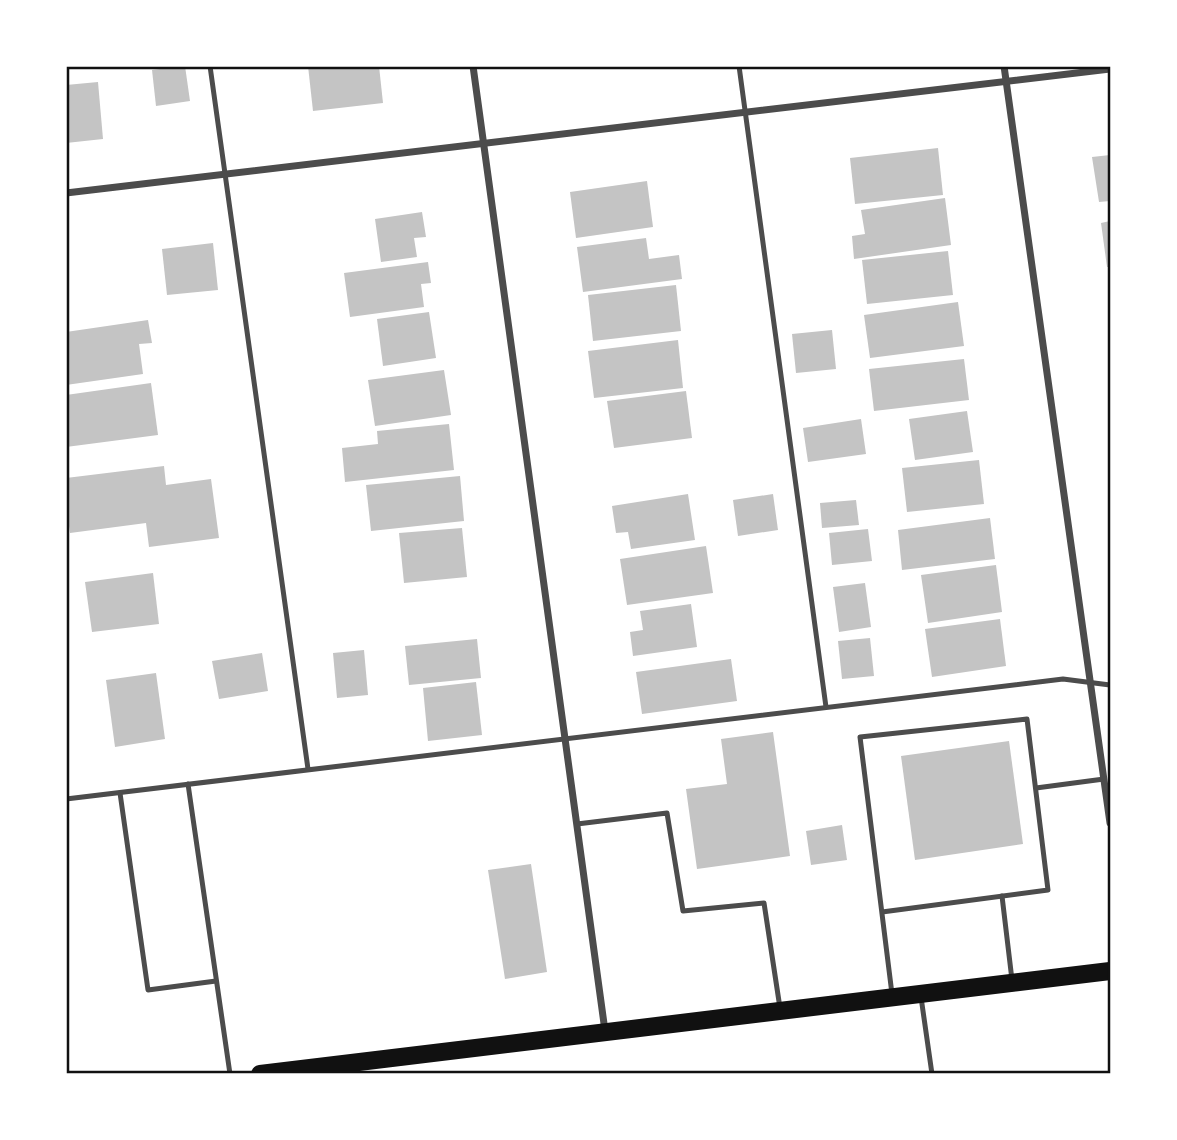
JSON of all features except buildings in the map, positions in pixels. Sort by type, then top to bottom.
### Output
[{"type":"main road","points":[[260,1073],[332,1069],[605,1032],[1111,971]]},
{"type":"street","points":[[473,66],[605,1032]]},
{"type":"street","points":[[1004,66],[1111,823]]},
{"type":"street","points":[[66,194],[1111,69]]},
{"type":"lane","points":[[210,66],[309,769]]},
{"type":"lane","points":[[739,66],[826,707]]},
{"type":"lane","points":[[66,799],[1063,679],[1111,685]]},
{"type":"lane","points":[[882,912],[1048,890],[1027,719],[860,737],[882,912],[893,997]]},
{"type":"lane","points":[[1036,788],[1104,779]]},
{"type":"lane","points":[[188,784],[230,1073]]},
{"type":"lane","points":[[120,793],[148,990],[216,981]]},
{"type":"lane","points":[[577,824],[667,813],[683,911],[764,902],[780,1011]]},
{"type":"lane","points":[[1002,896],[1013,983]]},
{"type":"lane","points":[[920,994],[932,1073]]}]
